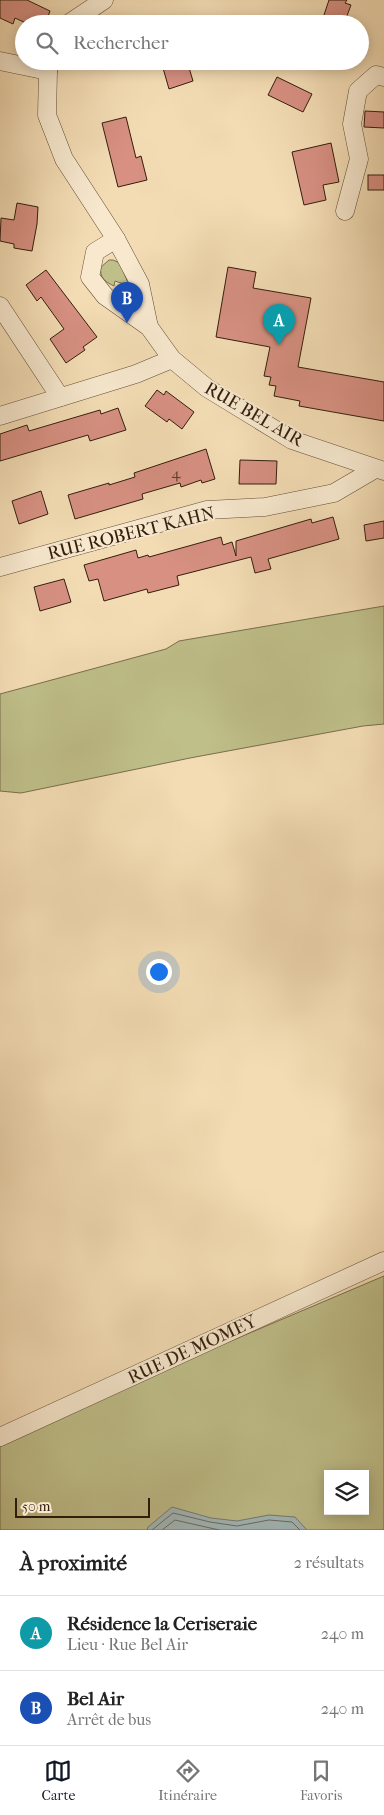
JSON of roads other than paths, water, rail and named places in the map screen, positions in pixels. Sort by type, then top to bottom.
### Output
[{"type":"street","points":[[82,15],[104,0]]},
{"type":"street","points":[[0,61],[15,63]]},
{"type":"street","points":[[49,70],[47,115],[64,160],[116,239],[140,284],[149,327]]},
{"type":"street","points":[[345,210],[359,159],[352,124],[358,91],[376,75],[384,77]]},
{"type":"street","points":[[116,239],[95,252],[90,277],[105,296],[149,327]]},
{"type":"street","points":[[0,306],[60,397]]},
{"type":"street","name":"RUE BEL AIR","points":[[149,327],[178,364],[207,388],[292,440],[380,470]]},
{"type":"street","points":[[0,416],[136,374],[178,364]]},
{"type":"street","name":"RUE ROBERT KAHN","points":[[0,567],[207,510],[265,507],[334,493],[380,470]]},
{"type":"street","name":"RUE DE MOMEY","points":[[0,1437],[384,1261]]},
{"type":"water","points":[[172,1507],[211,1518],[237,1521],[269,1515],[295,1517],[307,1530],[147,1530],[148,1527]]},
{"type":"place","name":"Bel Air","points":[[127,323]]},
{"type":"place","name":"Résidence la Ceriseraie","points":[[279,345]]}]
